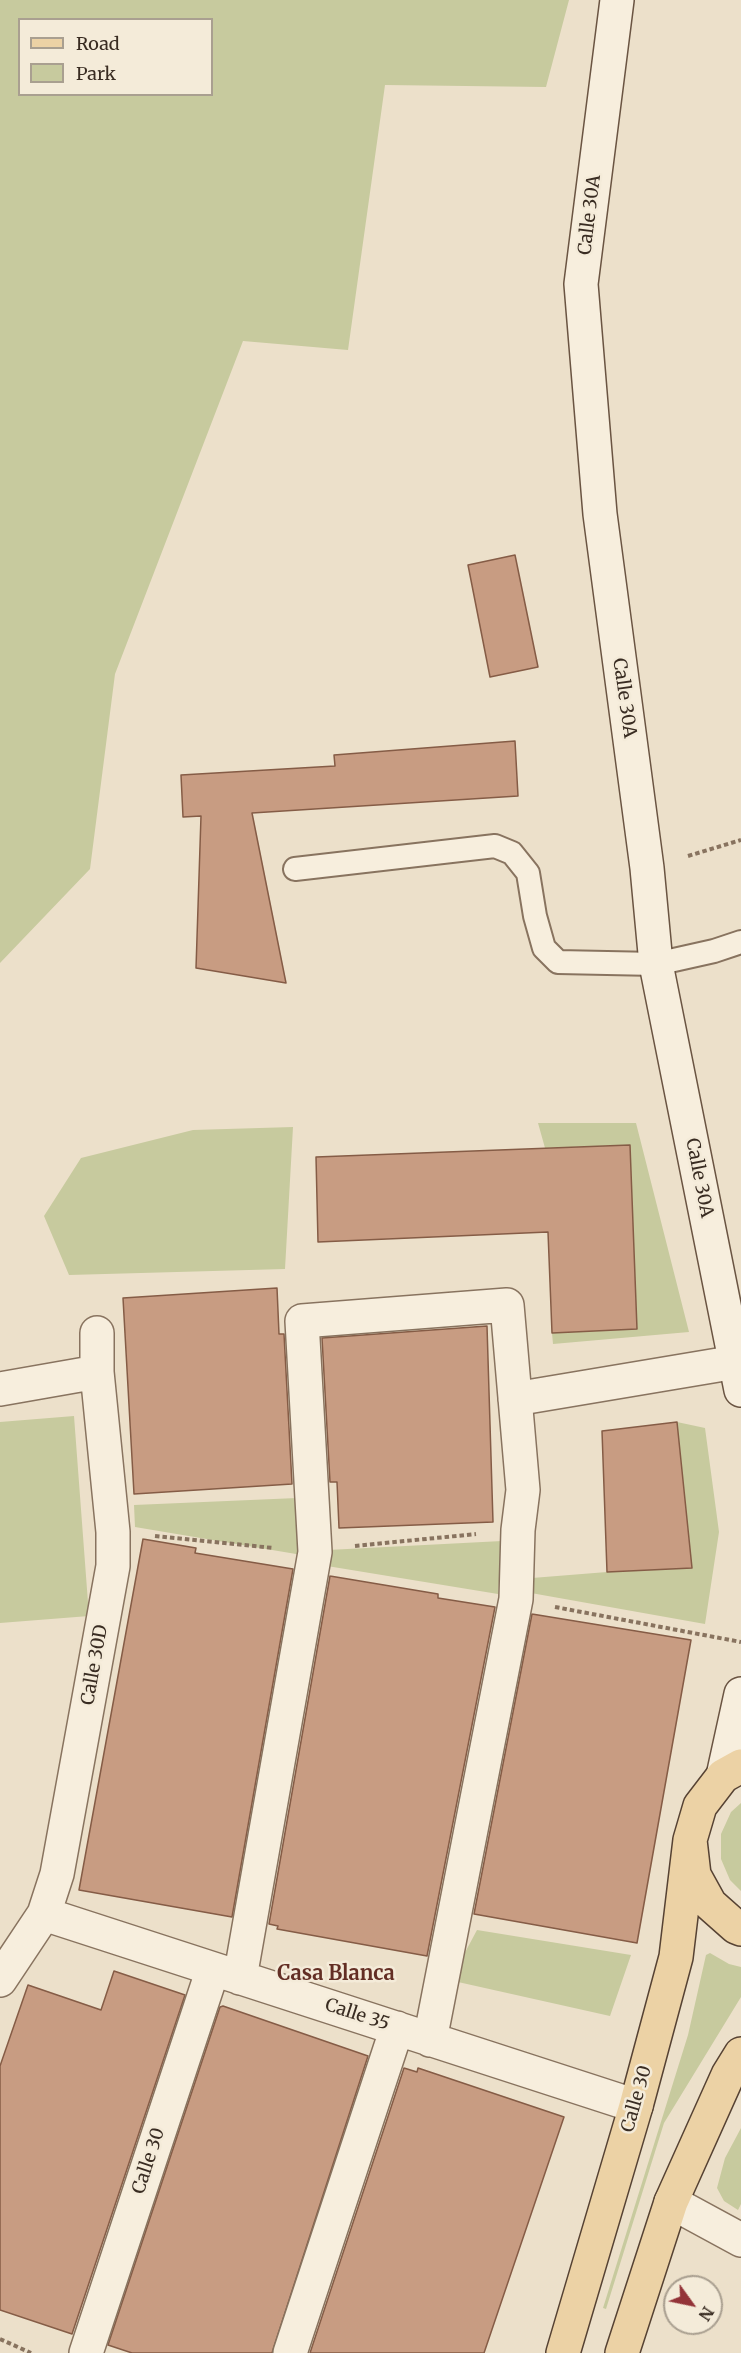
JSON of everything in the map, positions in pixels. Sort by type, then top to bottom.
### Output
[{"type":"main road","points":[[732,1771],[700,1806],[690,1840],[694,1875],[710,1904],[741,1929]]},
{"type":"main road","name":"Calle 30","points":[[563,2353],[636,2106],[676,1957],[690,1840]]},
{"type":"main road","points":[[621,2353],[671,2202],[728,2074],[741,2054]]},
{"type":"street","name":"Calle 30A","points":[[617,0],[581,284],[600,514],[647,868],[656,964],[738,1376]]},
{"type":"street","name":"Calle 30","points":[[86,2353],[227,1973],[315,1552],[302,1321],[507,1305],[515,1399]]},
{"type":"street","name":"Calle 30D","points":[[0,1980],[44,1914],[57,1874],[113,1566],[113,1532],[97,1372],[97,1333]]},
{"type":"street","points":[[0,1389],[97,1372]]},
{"type":"street","points":[[430,2040],[516,1599],[518,1530],[524,1490],[515,1399],[738,1376]]},
{"type":"street","points":[[732,1771],[741,1694]]},
{"type":"street","name":"Calle 35","points":[[44,1914],[636,2106]]},
{"type":"street","points":[[290,2353],[397,2028]]},
{"type":"street","points":[[671,2202],[741,2240]]},
{"type":"lane","points":[[295,869],[495,846],[512,853],[528,873],[535,916],[544,948],[558,962],[656,964],[714,951],[741,942]]},
{"type":"path","points":[[647,868],[741,840]]},
{"type":"path","points":[[113,1532],[315,1552],[518,1530]]},
{"type":"path","points":[[516,1599],[741,1642]]},
{"type":"path","points":[[0,2339],[31,2353]]},
{"type":"green space","points":[[0,0],[569,0],[546,87],[385,85],[348,350],[243,341],[115,674],[90,869],[0,963]]},
{"type":"green space","points":[[538,1123],[636,1123],[689,1332],[553,1344],[552,1333],[637,1328],[630,1145],[545,1148]]},
{"type":"green space","points":[[293,1127],[285,1269],[69,1275],[44,1216],[81,1158],[193,1130]]},
{"type":"green space","points":[[74,1416],[89,1616],[0,1623],[0,1422]]},
{"type":"green space","points":[[677,1422],[705,1428],[719,1532],[705,1624],[531,1593],[532,1578],[692,1568]]},
{"type":"green space","points":[[297,1498],[302,1555],[135,1527],[134,1505]]},
{"type":"green space","points":[[502,1541],[498,1594],[327,1566],[328,1550]]},
{"type":"green space","points":[[741,1803],[741,1891],[730,1880],[721,1859],[721,1834],[731,1812]]},
{"type":"green space","points":[[477,1930],[631,1955],[610,2016],[458,1982],[461,1960]]},
{"type":"green space","points":[[710,1953],[729,1964],[741,1967],[741,1997],[664,2123],[606,2309],[603,2308],[688,2035],[706,1955]]},
{"type":"green space","points":[[741,2128],[741,2204],[738,2210],[724,2201],[717,2188],[725,2158]]},
{"type":"building","points":[[515,555],[538,667],[490,677],[468,565]]},
{"type":"building","points":[[515,741],[518,796],[252,813],[286,983],[196,968],[201,816],[183,817],[181,775],[335,766],[334,755]]},
{"type":"building","points":[[630,1145],[637,1329],[552,1333],[548,1232],[318,1242],[316,1157]]},
{"type":"building","points":[[277,1288],[279,1334],[284,1334],[292,1484],[134,1494],[123,1298]]},
{"type":"building","points":[[487,1326],[493,1522],[339,1528],[337,1482],[330,1482],[322,1338]]},
{"type":"building","points":[[677,1422],[692,1568],[607,1572],[602,1431]]},
{"type":"building","points":[[143,1539],[196,1548],[195,1553],[293,1569],[232,1917],[79,1890]]},
{"type":"building","points":[[330,1576],[438,1594],[438,1598],[495,1607],[427,1956],[277,1929],[278,1926],[269,1924]]},
{"type":"building","points":[[532,1614],[691,1640],[637,1943],[474,1914]]},
{"type":"building","points":[[114,1971],[185,1995],[72,2334],[0,2310],[0,2066],[28,1985],[101,2010]]},
{"type":"building","points":[[223,2006],[368,2056],[272,2353],[132,2353],[108,2345],[220,2007]]},
{"type":"building","points":[[404,2068],[417,2072],[418,2068],[564,2117],[484,2353],[310,2353]]},
{"type":"district","name":"Casa Blanca","points":[[336,1974]]}]
